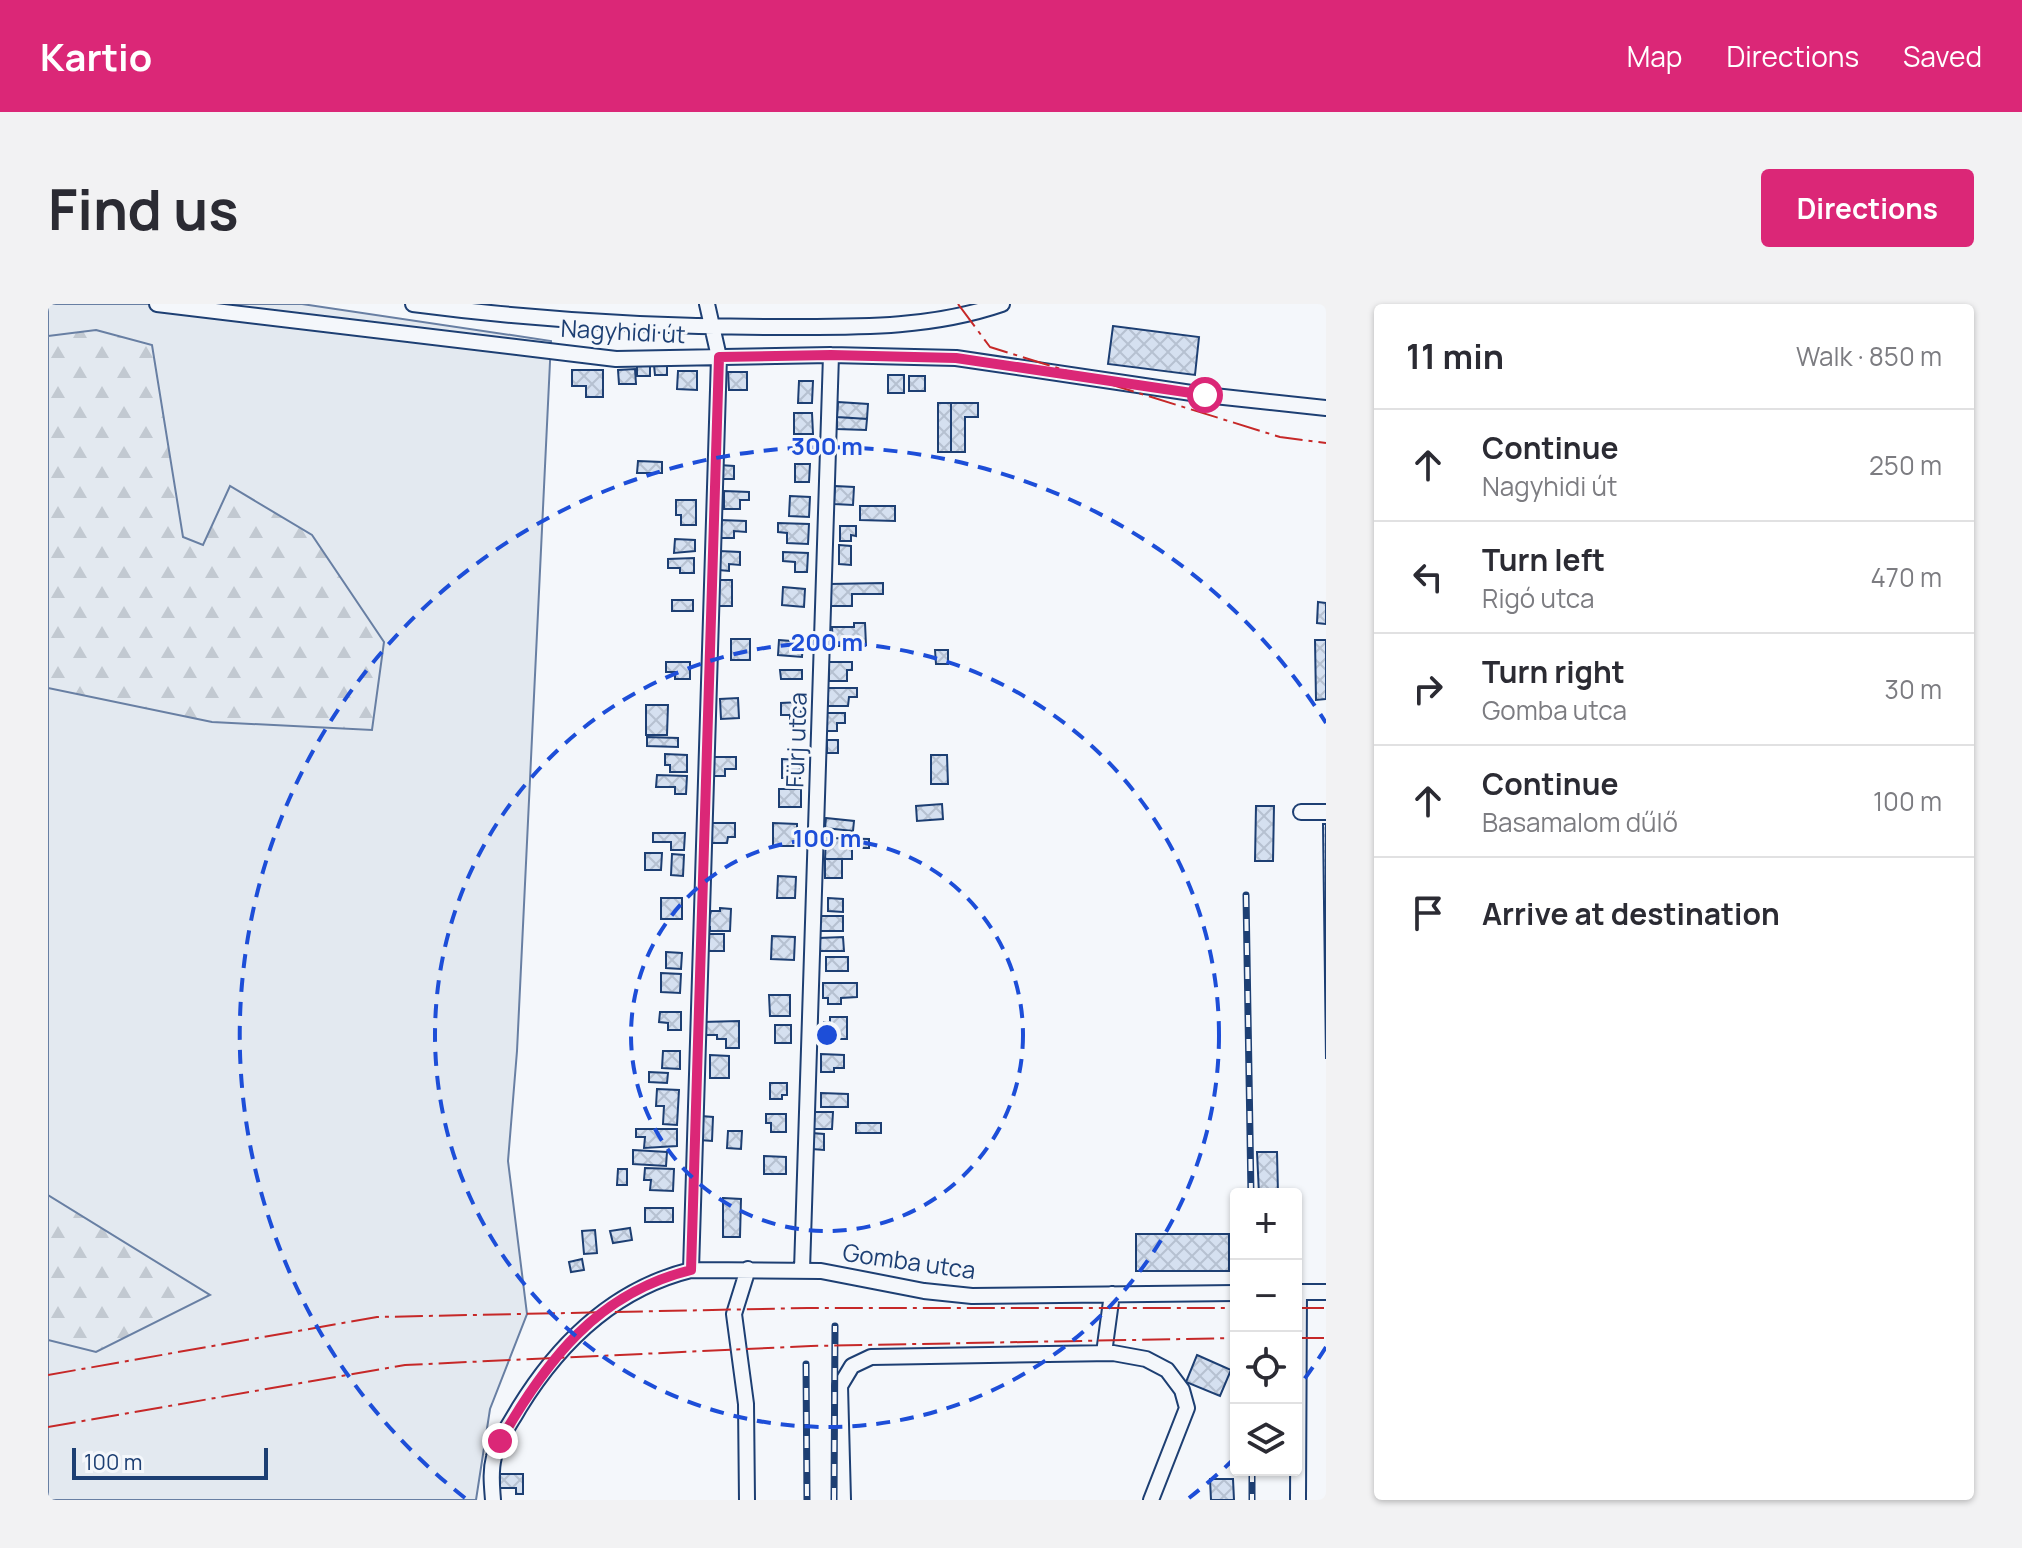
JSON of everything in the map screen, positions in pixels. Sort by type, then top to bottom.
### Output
[{"type":"street","name":"Nagyhidi út","points":[[157,304],[616,359],[831,355],[956,358],[1205,395],[1326,408]]},
{"type":"street","points":[[413,304],[528,317],[712,327],[903,326],[1002,304]]},
{"type":"street","points":[[691,1270],[719,357],[707,304]]},
{"type":"street","name":"Fürj utca","points":[[802,1270],[831,355]]},
{"type":"street","points":[[1301,812],[1326,812]]},
{"type":"street","points":[[747,1500],[746,1404],[734,1314],[748,1269]]},
{"type":"street","name":"Gomba utca","points":[[493,1500],[491,1475],[494,1456],[536,1380],[587,1323],[656,1281],[691,1270],[837,1273],[951,1294],[1230,1293]]},
{"type":"street","points":[[1302,1292],[1326,1292]]},
{"type":"street","points":[[1104,1353],[1112,1294]]},
{"type":"street","points":[[1297,1332],[1298,1500]]},
{"type":"street","points":[[843,1500],[840,1386],[852,1366],[871,1357],[1104,1353],[1146,1359],[1167,1370],[1182,1390],[1187,1408],[1151,1500]]},
{"type":"green space","points":[[48,304],[302,304],[551,341],[517,1051],[508,1161],[527,1314],[490,1409],[476,1500],[48,1500]]},
{"type":"green space","points":[[96,330],[152,345],[183,537],[203,545],[230,486],[312,535],[384,642],[372,730],[212,722],[48,688],[48,336]]},
{"type":"green space","points":[[48,1195],[210,1295],[96,1352],[48,1340]]},
{"type":"building","points":[[1113,326],[1199,337],[1195,375],[1108,364]]},
{"type":"building","points":[[650,365],[650,376],[637,376],[637,366]]},
{"type":"building","points":[[654,365],[667,365],[667,375],[655,375]]},
{"type":"building","points":[[635,369],[636,384],[619,384],[618,370]]},
{"type":"building","points":[[572,370],[603,370],[603,397],[586,397],[586,386],[572,386]]},
{"type":"building","points":[[678,371],[697,371],[697,390],[677,389]]},
{"type":"building","points":[[728,372],[747,372],[747,390],[729,390]]},
{"type":"building","points":[[888,375],[904,375],[904,393],[888,393]]},
{"type":"building","points":[[909,376],[925,376],[925,391],[909,391]]},
{"type":"building","points":[[799,381],[813,381],[812,403],[798,403]]},
{"type":"building","points":[[838,402],[868,404],[867,419],[837,417]]},
{"type":"building","points":[[938,403],[951,403],[951,452],[938,452]]},
{"type":"building","points":[[951,403],[978,403],[978,417],[965,417],[965,452],[951,452]]},
{"type":"building","points":[[794,413],[812,413],[813,434],[794,434]]},
{"type":"building","points":[[837,417],[867,419],[866,430],[837,429]]},
{"type":"building","points":[[638,461],[662,462],[662,473],[637,473]]},
{"type":"building","points":[[795,464],[810,464],[809,482],[795,482]]},
{"type":"building","points":[[719,465],[734,466],[734,479],[719,479]]},
{"type":"building","points":[[835,486],[854,487],[853,505],[834,504]]},
{"type":"building","points":[[724,491],[749,492],[749,500],[740,500],[740,509],[724,509]]},
{"type":"building","points":[[790,496],[810,497],[809,517],[789,516]]},
{"type":"building","points":[[676,500],[696,500],[696,525],[681,525],[681,515],[676,515]]},
{"type":"building","points":[[860,506],[895,506],[895,521],[860,520]]},
{"type":"building","points":[[720,520],[746,521],[746,532],[734,531],[734,538],[719,538]]},
{"type":"building","points":[[778,523],[809,524],[808,544],[787,543],[787,533],[778,532]]},
{"type":"building","points":[[840,526],[856,526],[856,536],[851,535],[851,541],[840,541]]},
{"type":"building","points":[[675,539],[695,540],[695,551],[674,553]]},
{"type":"building","points":[[839,545],[851,546],[851,565],[839,564]]},
{"type":"building","points":[[719,551],[740,552],[740,565],[729,564],[729,571],[719,570]]},
{"type":"building","points":[[783,552],[808,553],[807,572],[795,572],[795,562],[783,561]]},
{"type":"building","points":[[694,558],[694,573],[680,573],[680,568],[668,568],[668,559]]},
{"type":"building","points":[[718,580],[732,580],[732,606],[718,606]]},
{"type":"building","points":[[883,583],[883,594],[852,594],[852,606],[830,606],[830,584]]},
{"type":"building","points":[[783,587],[805,589],[804,607],[782,605]]},
{"type":"building","points":[[672,600],[693,600],[693,611],[672,611]]},
{"type":"building","points":[[1318,602],[1326,603],[1326,624],[1317,623]]},
{"type":"building","points":[[854,623],[865,623],[866,645],[855,646],[855,639],[844,639],[844,646],[833,646],[832,627],[854,627]]},
{"type":"building","points":[[731,639],[750,639],[750,660],[731,660]]},
{"type":"building","points":[[779,640],[803,642],[802,657],[778,655]]},
{"type":"building","points":[[1315,640],[1326,640],[1326,699],[1316,700]]},
{"type":"building","points":[[935,650],[948,650],[948,664],[936,664]]},
{"type":"building","points":[[666,662],[690,662],[690,679],[675,679],[675,672],[666,672]]},
{"type":"building","points":[[829,662],[852,662],[852,670],[847,670],[847,681],[829,681]]},
{"type":"building","points":[[780,670],[802,670],[802,679],[781,679]]},
{"type":"building","points":[[828,688],[857,688],[857,697],[849,697],[848,706],[828,706]]},
{"type":"building","points":[[738,698],[739,718],[721,719],[720,699]]},
{"type":"building","points":[[801,702],[801,722],[790,722],[790,715],[781,715],[781,703]]},
{"type":"building","points":[[646,705],[668,705],[667,735],[646,735]]},
{"type":"building","points":[[827,713],[845,713],[845,723],[837,723],[837,731],[826,731]]},
{"type":"building","points":[[647,737],[678,738],[678,747],[647,746]]},
{"type":"building","points":[[827,740],[838,740],[838,753],[827,753]]},
{"type":"building","points":[[665,754],[687,755],[687,772],[670,772],[670,765],[665,765]]},
{"type":"building","points":[[931,755],[947,755],[948,784],[931,784]]},
{"type":"building","points":[[713,757],[736,757],[736,769],[725,769],[725,776],[712,776]]},
{"type":"building","points":[[782,759],[800,760],[800,778],[782,778]]},
{"type":"building","points":[[657,775],[687,776],[686,794],[675,794],[675,787],[656,787]]},
{"type":"building","points":[[779,789],[801,789],[801,807],[779,807]]},
{"type":"building","points":[[942,804],[943,819],[917,821],[916,806]]},
{"type":"building","points":[[1256,806],[1274,806],[1273,861],[1255,861]]},
{"type":"building","points":[[826,818],[854,821],[853,831],[825,828]]},
{"type":"building","points":[[712,823],[735,823],[735,837],[728,837],[727,843],[712,843]]},
{"type":"building","points":[[773,823],[797,824],[797,846],[773,846]]},
{"type":"building","points":[[1323,824],[1326,824],[1326,1059]]},
{"type":"building","points":[[653,833],[685,833],[684,850],[671,850],[671,842],[653,842]]},
{"type":"building","points":[[826,838],[869,839],[869,848],[852,848],[852,859],[825,859]]},
{"type":"building","points":[[645,853],[662,853],[661,870],[645,870]]},
{"type":"building","points":[[672,854],[684,855],[683,876],[671,875]]},
{"type":"building","points":[[825,859],[842,859],[842,878],[825,878]]},
{"type":"building","points":[[778,876],[796,877],[795,898],[777,898]]},
{"type":"building","points":[[661,898],[682,898],[682,919],[661,919]]},
{"type":"building","points":[[828,898],[843,899],[843,912],[828,911]]},
{"type":"building","points":[[720,908],[731,909],[730,931],[710,931],[707,927],[711,911],[720,911]]},
{"type":"building","points":[[818,916],[843,916],[843,931],[818,931]]},
{"type":"building","points":[[706,934],[724,934],[724,951],[706,951]]},
{"type":"building","points":[[772,936],[795,937],[794,960],[771,959]]},
{"type":"building","points":[[843,937],[844,951],[819,951],[819,938]]},
{"type":"building","points":[[666,952],[682,953],[681,969],[666,968]]},
{"type":"building","points":[[826,957],[848,957],[848,971],[826,971]]},
{"type":"building","points":[[661,973],[681,974],[680,993],[661,992]]},
{"type":"building","points":[[823,983],[857,983],[857,997],[841,998],[841,1004],[828,1004],[828,998],[823,998]]},
{"type":"building","points":[[769,995],[790,995],[790,1016],[770,1016]]},
{"type":"building","points":[[660,1012],[681,1012],[681,1030],[668,1030],[668,1023],[659,1022]]},
{"type":"building","points":[[830,1017],[847,1017],[847,1039],[830,1039],[830,1032],[824,1031],[824,1022],[830,1022]]},
{"type":"building","points":[[739,1021],[739,1048],[726,1048],[726,1039],[717,1039],[717,1035],[702,1035],[702,1022]]},
{"type":"building","points":[[775,1025],[791,1025],[791,1043],[775,1043]]},
{"type":"building","points":[[663,1051],[680,1051],[680,1069],[662,1068]]},
{"type":"building","points":[[821,1054],[844,1055],[844,1068],[821,1072]]},
{"type":"building","points":[[710,1055],[729,1056],[729,1078],[710,1078]]},
{"type":"building","points":[[649,1072],[668,1073],[667,1083],[649,1082]]},
{"type":"building","points":[[770,1083],[787,1083],[787,1095],[782,1095],[782,1099],[770,1099]]},
{"type":"building","points":[[657,1089],[679,1090],[677,1125],[663,1124],[664,1106],[656,1106]]},
{"type":"building","points":[[821,1093],[848,1094],[848,1107],[821,1107]]},
{"type":"building","points":[[812,1112],[833,1112],[832,1129],[812,1129]]},
{"type":"building","points":[[766,1114],[786,1114],[786,1132],[771,1132],[771,1123],[766,1123]]},
{"type":"building","points":[[701,1116],[713,1117],[712,1141],[700,1140]]},
{"type":"building","points":[[856,1123],[881,1123],[881,1133],[856,1133]]},
{"type":"building","points":[[636,1129],[677,1129],[677,1146],[644,1148],[645,1137],[636,1137]]},
{"type":"building","points":[[728,1131],[742,1131],[741,1149],[727,1148]]},
{"type":"building","points":[[812,1133],[824,1134],[824,1150],[812,1149]]},
{"type":"building","points":[[633,1150],[667,1152],[666,1166],[633,1164]]},
{"type":"building","points":[[1257,1152],[1277,1152],[1278,1188],[1259,1188]]},
{"type":"building","points":[[764,1156],[786,1157],[786,1174],[764,1174]]},
{"type":"building","points":[[645,1168],[674,1169],[673,1191],[650,1190],[651,1180],[644,1180]]},
{"type":"building","points":[[618,1169],[627,1169],[627,1185],[617,1185]]},
{"type":"building","points":[[723,1198],[741,1199],[740,1237],[723,1237]]},
{"type":"building","points":[[645,1208],[673,1208],[673,1222],[645,1222]]},
{"type":"building","points":[[630,1228],[632,1240],[613,1243],[610,1231]]},
{"type":"building","points":[[595,1230],[597,1253],[584,1254],[582,1231]]},
{"type":"building","points":[[1136,1234],[1229,1234],[1229,1271],[1136,1271]]},
{"type":"building","points":[[582,1259],[584,1270],[571,1272],[569,1262]]},
{"type":"building","points":[[1197,1355],[1230,1370],[1220,1396],[1186,1382]]},
{"type":"building","points":[[500,1474],[523,1474],[523,1494],[516,1494],[516,1488],[500,1488]]},
{"type":"building","points":[[1210,1479],[1233,1479],[1234,1500],[1211,1500]]},
{"type":"railway","points":[[1246,895],[1251,1188]]},
{"type":"railway","points":[[834,1500],[835,1326]]},
{"type":"railway","points":[[806,1364],[807,1500]]},
{"type":"railway","points":[[1252,1476],[1252,1500]]},
{"type":"power","points":[[958,304],[990,347],[1280,437],[1326,443]]},
{"type":"power","points":[[48,1375],[377,1317],[808,1308],[1230,1308]]},
{"type":"power","points":[[1302,1308],[1326,1308]]},
{"type":"power","points":[[48,1427],[405,1365],[811,1346],[1230,1338]]},
{"type":"power","points":[[1302,1338],[1326,1338]]},
{"type":"route","points":[[500,1441],[536,1380],[587,1323],[607,1307],[656,1281],[691,1270],[719,357],[831,355],[956,358],[1205,395]]}]
